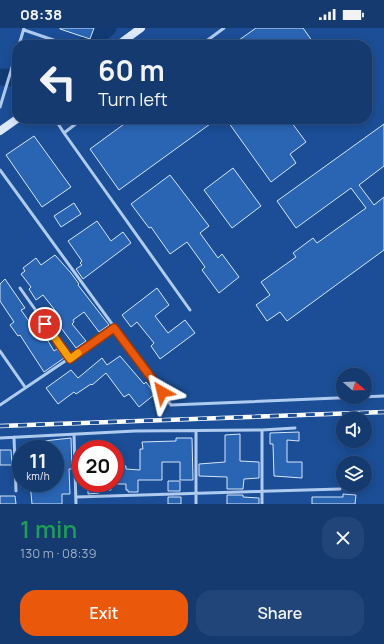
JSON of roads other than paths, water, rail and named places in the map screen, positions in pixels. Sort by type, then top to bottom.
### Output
[{"type":"street","points":[[124,40],[140,28]]},
{"type":"street","points":[[1,128],[12,122]]},
{"type":"lane","points":[[208,40],[224,28]]},
{"type":"lane","points":[[21,40],[24,29],[56,40]]},
{"type":"lane","points":[[0,107],[12,67]]},
{"type":"lane","points":[[0,90],[4,92]]},
{"type":"lane","points":[[58,124],[190,310]]},
{"type":"lane","points":[[64,133],[76,124]]},
{"type":"lane","points":[[0,170],[171,405],[384,396]]},
{"type":"lane","points":[[20,288],[70,359]]},
{"type":"lane","points":[[0,406],[25,387],[70,359],[114,328]]},
{"type":"lane","points":[[0,351],[25,387]]},
{"type":"lane","points":[[0,438],[135,431],[262,430],[294,428]]},
{"type":"lane","points":[[262,430],[262,504]]},
{"type":"lane","points":[[196,431],[196,504]]},
{"type":"lane","points":[[74,435],[76,504]]},
{"type":"lane","points":[[76,497],[336,489]]},
{"type":"waterway","points":[[92,40],[108,28]]},
{"type":"waterway","points":[[0,77],[12,78]]},
{"type":"railway","points":[[0,426],[384,412]]}]
